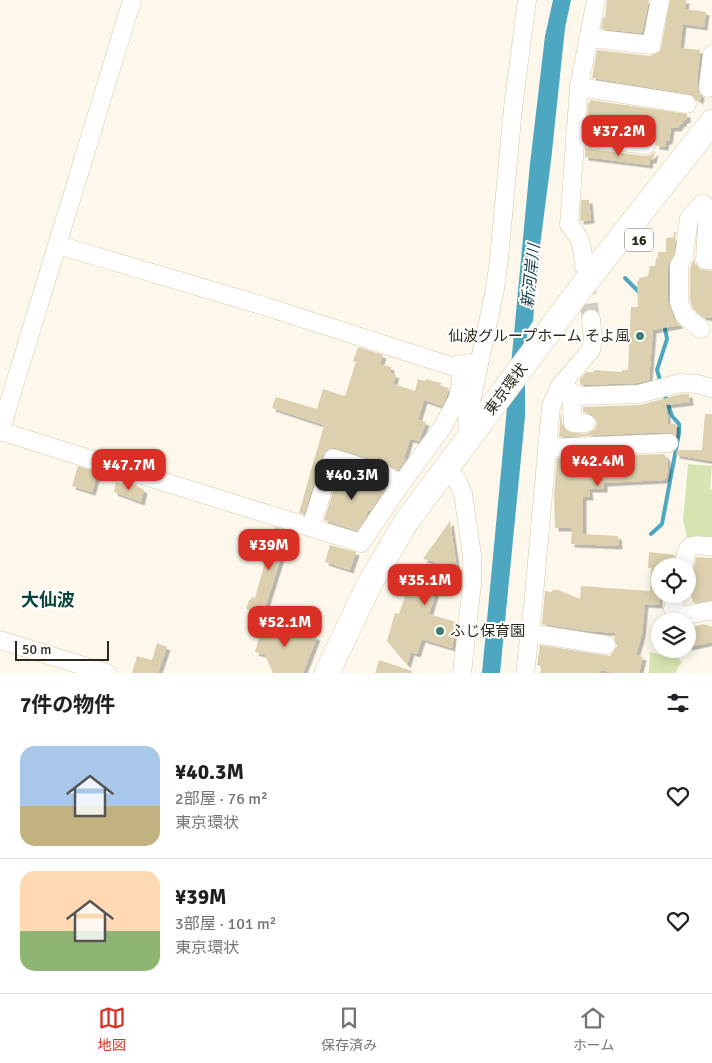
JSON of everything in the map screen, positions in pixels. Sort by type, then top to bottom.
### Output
[{"type":"highway","name":"東京環状","points":[[340,673],[360,628],[379,595],[456,478],[476,436],[570,304],[712,122]]},
{"type":"highway","name":"東京環状","points":[[327,673],[369,585],[406,522],[476,436],[567,336],[712,144]]},
{"type":"street","points":[[132,0],[0,432],[361,543],[372,515],[401,484],[442,428],[457,400],[461,386],[461,365]]},
{"type":"street","points":[[476,436],[467,421],[495,289],[513,108],[527,0]]},
{"type":"street","points":[[584,266],[578,234],[569,227],[579,87],[596,0]]},
{"type":"street","points":[[588,38],[652,45],[660,0]]},
{"type":"street","points":[[708,88],[712,54]]},
{"type":"street","points":[[579,87],[687,104]]},
{"type":"street","points":[[575,136],[646,146]]},
{"type":"street","points":[[701,329],[684,315],[679,302],[679,266],[684,256],[688,218],[703,203],[708,210],[705,260],[712,260]]},
{"type":"street","points":[[58,245],[264,306],[450,366],[480,362]]},
{"type":"street","points":[[525,673],[551,406],[565,390],[591,350],[593,339],[591,320]]},
{"type":"street","points":[[565,390],[580,396],[622,396],[639,394],[680,383],[697,384],[712,388]]},
{"type":"street","points":[[565,390],[573,423],[586,423]]},
{"type":"street","points":[[547,448],[669,443]]},
{"type":"street","points":[[311,528],[333,458],[384,474],[401,484]]},
{"type":"street","points":[[456,478],[463,494],[472,556],[472,584],[462,673]]},
{"type":"street","points":[[685,558],[685,551],[688,547],[696,545],[712,546]]},
{"type":"street","points":[[675,603],[673,609],[681,616],[712,610]]},
{"type":"street","points":[[530,633],[606,646]]},
{"type":"street","points":[[0,640],[107,673]]},
{"type":"green space","points":[[688,464],[712,466],[710,490],[712,490],[712,542],[688,540],[683,521]]},
{"type":"green space","points":[[650,652],[651,658],[678,658],[682,662],[676,673],[649,673]]},
{"type":"water","name":"新河岸川","points":[[553,0],[571,0],[565,28],[538,261],[533,321],[528,329],[525,354],[525,417],[500,673],[482,673],[530,164],[545,36]]},
{"type":"building","points":[[607,0],[649,0],[642,33],[601,29],[603,17],[605,18]]},
{"type":"building","points":[[670,0],[686,0],[685,9],[706,12],[704,27],[683,24],[680,48],[700,50],[697,82],[698,92],[701,95],[700,101],[689,94],[592,78],[597,50],[650,56],[659,52]]},
{"type":"building","points":[[590,100],[687,114],[687,119],[678,128],[671,128],[669,141],[666,141],[665,147],[656,146],[656,140],[648,135],[587,127],[588,103],[590,103]]},
{"type":"building","points":[[585,148],[645,156],[651,155],[655,151],[653,160],[650,160],[649,165],[585,157]]},
{"type":"building","points":[[581,200],[589,200],[591,220],[580,221]]},
{"type":"building","points":[[674,232],[676,232],[674,254],[668,266],[668,302],[674,319],[680,325],[653,330],[649,380],[637,383],[580,384],[580,379],[586,372],[594,372],[594,370],[622,372],[622,370],[628,370],[631,307],[638,307],[637,282],[639,278],[648,276],[650,266],[655,266],[658,252],[666,252],[666,238],[674,237]]},
{"type":"building","points":[[694,259],[699,269],[712,271],[712,318],[704,317],[693,309],[690,300],[690,269]]},
{"type":"building","points":[[358,347],[383,355],[380,364],[391,367],[390,373],[396,375],[393,384],[415,391],[418,379],[425,381],[426,379],[441,383],[440,386],[449,388],[446,398],[442,406],[424,400],[418,420],[426,422],[419,441],[410,439],[404,458],[406,459],[398,470],[387,464],[336,448],[326,450],[304,514],[299,513],[324,425],[272,408],[276,397],[317,409],[323,389],[345,396],[356,362],[353,361]]},
{"type":"building","points":[[681,394],[689,394],[690,402],[666,405],[668,424],[676,424],[676,436],[669,432],[559,437],[561,411],[562,424],[568,432],[586,434],[595,429],[597,423],[592,414],[583,412],[583,407],[640,405]]},
{"type":"building","points":[[705,414],[712,414],[712,461],[676,455],[677,450],[702,450]]},
{"type":"building","points":[[664,454],[667,458],[668,470],[666,478],[663,480],[604,483],[604,489],[589,489],[590,497],[583,497],[583,534],[618,536],[619,546],[571,544],[572,528],[555,528],[554,495],[557,458]]},
{"type":"building","points":[[78,466],[98,472],[92,492],[72,486]]},
{"type":"building","points":[[340,471],[386,487],[370,511],[368,510],[357,531],[324,520]]},
{"type":"building","points":[[123,480],[137,485],[144,490],[141,502],[114,492],[116,482],[122,484]]},
{"type":"building","points":[[450,521],[457,569],[444,566],[429,614],[456,622],[452,648],[422,639],[417,654],[411,652],[407,665],[387,641],[395,613],[399,614],[409,584],[426,590],[435,562],[423,559]]},
{"type":"building","points":[[275,527],[289,532],[263,614],[246,609],[249,600],[252,597],[255,598]]},
{"type":"building","points":[[330,545],[356,552],[350,570],[325,562]]},
{"type":"building","points":[[649,552],[675,555],[675,558],[651,558],[651,568],[648,568]]},
{"type":"building","points":[[696,558],[712,558],[712,600],[696,603]]},
{"type":"building","points":[[651,568],[651,603],[659,603],[659,605],[645,604],[642,634],[636,655],[643,657],[639,673],[614,673],[601,670],[600,673],[540,673],[542,666],[537,665],[540,645],[610,656],[617,646],[614,639],[616,633],[542,624],[545,591],[552,592],[552,590],[558,590],[580,599],[581,586],[650,591]]},
{"type":"building","points":[[264,621],[317,637],[303,673],[273,673],[265,655],[255,652]]},
{"type":"building","points":[[704,624],[712,627],[712,642],[696,645],[696,626]]},
{"type":"building","points":[[157,643],[167,647],[158,673],[132,673],[137,656],[152,660]]},
{"type":"building","points":[[379,660],[412,671],[412,673],[375,673]]},
{"type":"waterway","points":[[625,278],[640,293]]},
{"type":"waterway","points":[[661,383],[657,370],[667,339],[664,323]]},
{"type":"waterway","points":[[651,534],[662,524],[679,433],[679,424],[672,416],[664,393]]},
{"type":"tunnel","points":[[585,277],[591,319]]},
{"type":"place","name":"仙波グループホーム そよ風","points":[[640,336]]},
{"type":"place","name":"ふじ保育園","points":[[440,631]]},
{"type":"district","name":"大仙波","points":[[48,600]]}]
